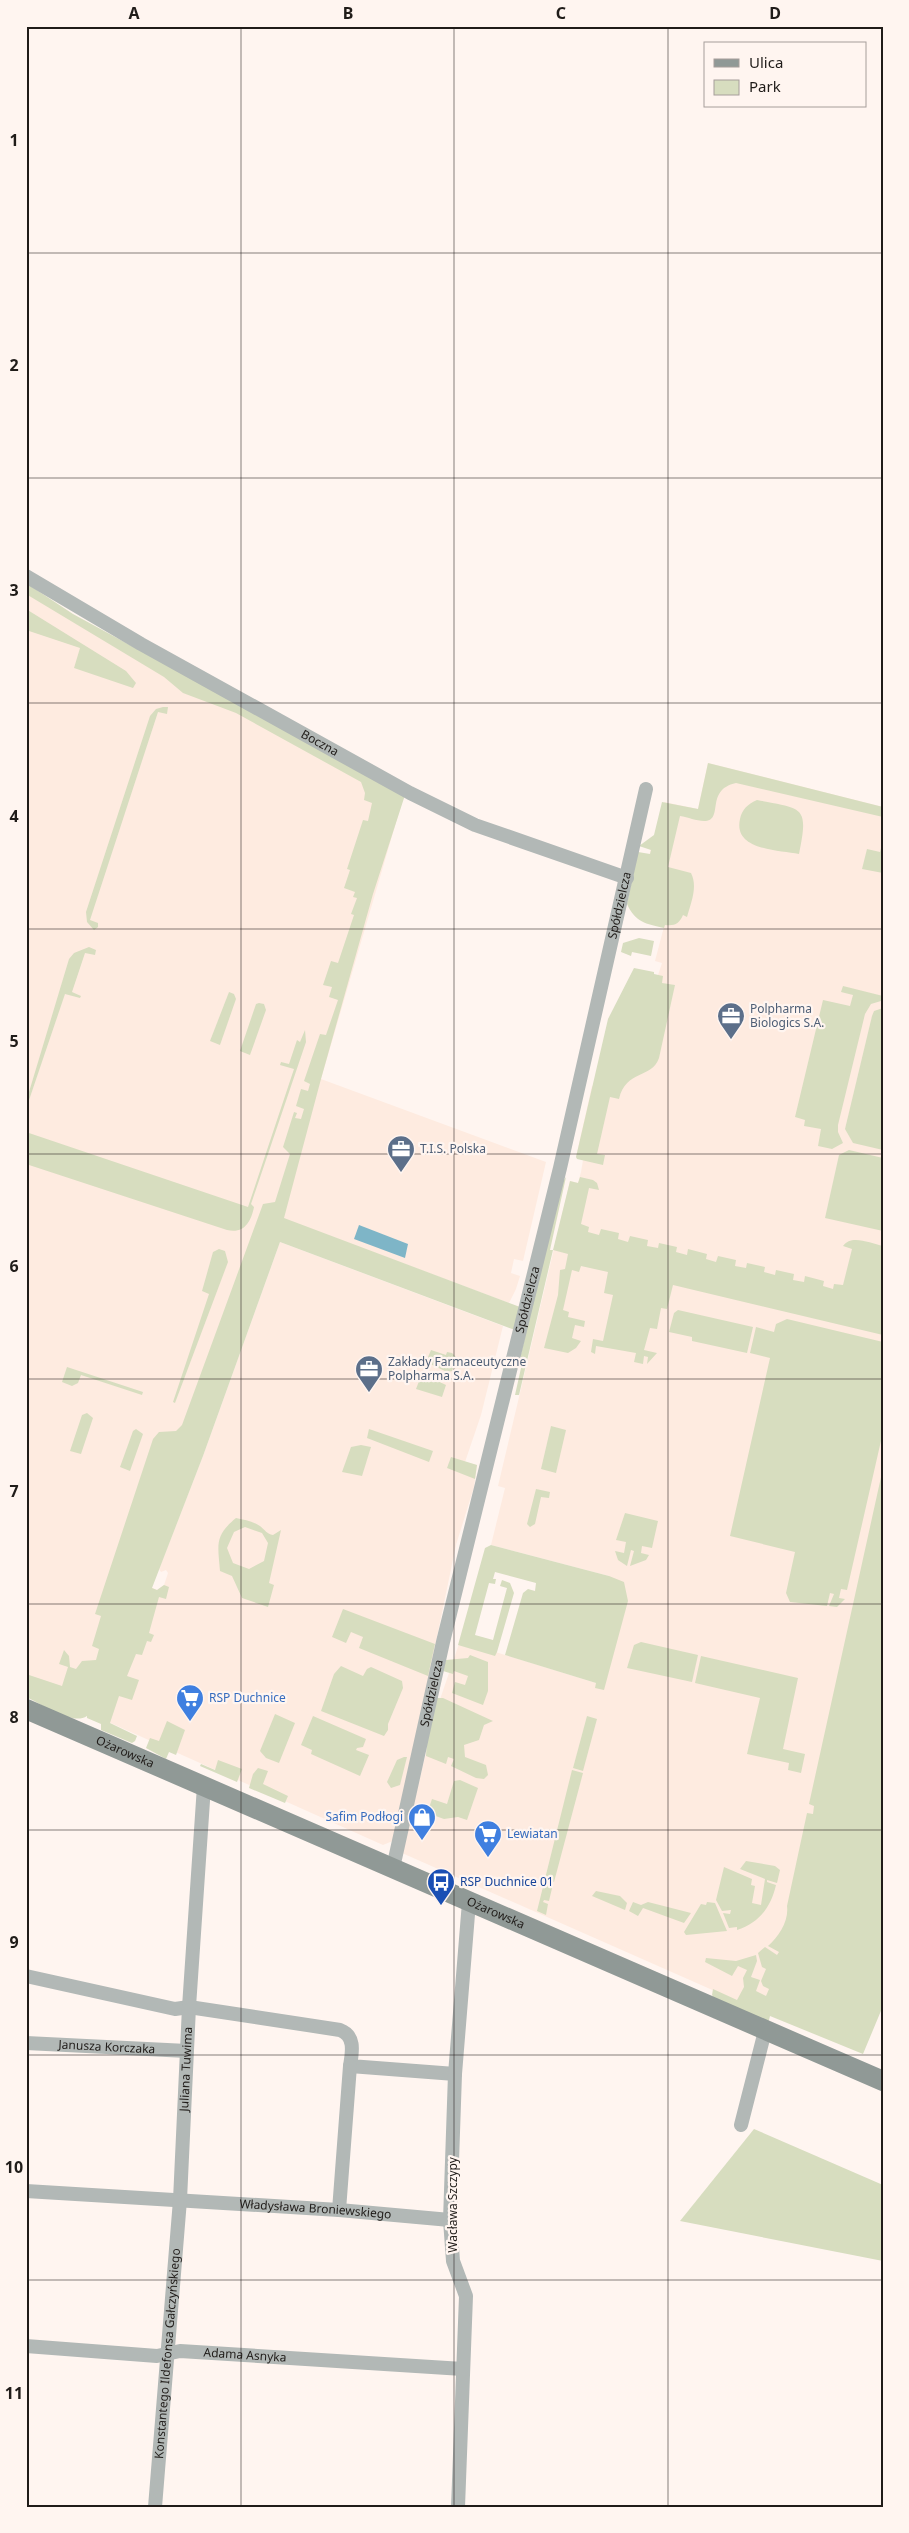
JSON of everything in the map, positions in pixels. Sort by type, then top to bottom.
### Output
[{"type":"main road","name":"Ożarowska","points":[[26,1709],[883,2082]]},
{"type":"street","name":"Boczna","points":[[26,576],[141,644],[410,793],[475,824],[627,878]]},
{"type":"street","name":"Spółdzielcza","points":[[393,1868],[443,1642],[560,1168],[646,790]]},
{"type":"street","name":"Juliana Tuwima","points":[[180,2200],[189,2007],[204,1786]]},
{"type":"street","name":"Wacława Szczypy","points":[[458,2507],[466,2296],[453,2261],[450,2220],[455,2074],[469,1902]]},
{"type":"street","points":[[26,1976],[175,2009],[189,2007],[340,2030],[351,2039],[353,2046],[338,2210]]},
{"type":"street","points":[[741,2125],[765,2031]]},
{"type":"street","name":"Janusza Korczaka","points":[[26,2043],[187,2051]]},
{"type":"street","points":[[350,2066],[455,2074]]},
{"type":"street","points":[[26,2191],[180,2200]]},
{"type":"street","name":"Władysława Broniewskiego","points":[[180,2200],[338,2210],[450,2220]]},
{"type":"street","name":"Konstantego Ildefonsa Gałczyńskiego","points":[[155,2507],[169,2354],[180,2200]]},
{"type":"street","name":"Adama Asnyka","points":[[26,2346],[157,2356],[180,2351],[463,2369]]},
{"type":"shaded area","points":[[26,591],[402,802],[321,1079],[546,1162],[523,1261],[514,1259],[511,1273],[520,1276],[509,1303],[284,1219],[89,1712],[26,1686]]},
{"type":"shaded area","points":[[708,763],[883,807],[883,1501],[769,2015],[402,1853],[436,1711],[460,1641],[596,1683],[609,1576],[491,1545],[505,1488],[498,1486],[570,1181],[578,1183],[581,1172],[583,1160],[576,1157],[592,1086],[597,1086],[661,976],[658,975],[662,963],[655,961],[666,919],[649,856],[664,802],[698,809]]},
{"type":"shaded area","points":[[280,1242],[503,1326],[481,1415],[465,1462],[477,1465],[474,1487],[456,1545],[395,1840],[383,1845],[104,1720],[152,1588],[157,1590],[164,1585],[168,1573],[166,1570],[161,1572],[159,1569],[203,1456]]},
{"type":"green space","points":[[26,583],[73,614],[405,795],[373,894],[284,1218],[520,1307],[515,1330],[280,1242],[203,1456],[152,1588],[157,1590],[164,1585],[169,1587],[166,1599],[159,1597],[149,1633],[154,1635],[151,1642],[147,1641],[142,1655],[136,1654],[127,1676],[139,1680],[132,1700],[119,1696],[110,1723],[137,1736],[132,1743],[101,1730],[101,1724],[87,1718],[87,1716],[73,1718],[65,1716],[26,1697],[26,1674],[62,1686],[68,1667],[59,1664],[64,1650],[69,1656],[70,1667],[76,1669],[82,1661],[96,1660],[99,1649],[92,1646],[101,1616],[95,1614],[153,1439],[159,1432],[176,1431],[182,1425],[263,1204],[275,1202],[290,1154],[283,1147],[294,1112],[297,1113],[295,1118],[301,1119],[304,1109],[296,1106],[301,1089],[308,1091],[310,1084],[304,1081],[320,1034],[326,1035],[338,1000],[329,997],[332,987],[323,985],[331,961],[338,963],[354,915],[351,914],[357,898],[353,897],[355,892],[344,888],[350,870],[347,869],[363,820],[368,821],[372,803],[364,800],[365,793],[361,782],[236,713],[183,693],[164,677],[26,594]]},
{"type":"green space","points":[[26,609],[126,671],[136,683],[133,688],[74,668],[80,648],[26,630]]},
{"type":"green space","points":[[168,707],[167,714],[158,712],[90,920],[98,923],[98,927],[94,930],[87,922],[86,912],[150,716],[156,709]]},
{"type":"green space","points":[[708,763],[883,807],[883,817],[736,783],[726,787],[717,798],[715,811],[710,820],[701,821],[680,816],[668,867],[691,873],[693,878],[694,889],[687,917],[683,915],[676,924],[665,925],[664,928],[646,923],[634,915],[627,904],[638,852],[650,854],[651,850],[639,846],[654,835],[662,802],[698,809]]},
{"type":"green space","points":[[757,800],[784,805],[799,812],[803,826],[799,854],[759,847],[743,837],[740,829],[742,812]]},
{"type":"green space","points":[[883,840],[883,873],[862,869],[867,849],[880,852]]},
{"type":"green space","points":[[639,938],[654,941],[651,956],[632,952],[631,956],[621,952],[623,943]]},
{"type":"green space","points":[[89,947],[96,950],[95,955],[85,953],[72,992],[81,996],[80,998],[65,994],[26,1109],[26,1102],[69,959],[74,953]]},
{"type":"green space","points":[[634,968],[654,972],[654,974],[663,976],[662,983],[675,985],[656,1065],[627,1083],[622,1089],[619,1099],[610,1097],[597,1154],[605,1155],[603,1165],[577,1159],[576,1157],[608,1019]]},
{"type":"green space","points":[[843,986],[883,996],[881,1001],[871,1004],[865,1014],[838,1125],[838,1132],[843,1143],[832,1149],[818,1146],[821,1129],[804,1126],[805,1120],[795,1117],[823,1000],[850,1006],[853,995],[841,992]]},
{"type":"green space","points":[[229,992],[234,994],[236,999],[220,1045],[210,1041]]},
{"type":"green space","points":[[256,1004],[264,1004],[266,1010],[250,1055],[240,1051]]},
{"type":"green space","points":[[883,1008],[883,1150],[853,1143],[845,1129],[872,1016],[874,1011]]},
{"type":"green space","points":[[305,1030],[306,1042],[251,1204],[254,1207],[253,1212],[246,1226],[238,1230],[227,1230],[26,1164],[26,1132],[248,1207],[294,1069],[280,1065],[281,1062],[289,1064],[297,1040],[300,1042]]},
{"type":"green space","points":[[849,1150],[883,1158],[883,1231],[825,1218],[839,1155]]},
{"type":"green space","points":[[566,1177],[550,1250],[553,1250],[519,1395],[515,1395],[523,1359],[520,1358],[561,1184]]},
{"type":"green space","points":[[580,1177],[593,1180],[597,1183],[599,1190],[589,1188],[581,1224],[589,1227],[588,1232],[599,1235],[601,1229],[619,1233],[618,1239],[628,1242],[630,1236],[648,1240],[647,1246],[658,1248],[659,1243],[677,1247],[676,1252],[687,1255],[688,1249],[707,1254],[706,1259],[716,1262],[718,1256],[736,1260],[735,1266],[746,1268],[747,1263],[765,1267],[764,1272],[775,1275],[776,1270],[794,1274],[793,1280],[804,1282],[805,1276],[824,1281],[823,1286],[833,1289],[834,1284],[843,1285],[852,1249],[843,1246],[846,1242],[856,1240],[883,1246],[883,1335],[673,1285],[667,1309],[661,1308],[657,1329],[650,1328],[644,1350],[657,1353],[647,1364],[648,1357],[644,1356],[643,1364],[634,1362],[636,1353],[596,1346],[595,1354],[591,1352],[593,1339],[603,1341],[613,1295],[604,1293],[608,1272],[581,1266],[579,1272],[572,1270],[563,1310],[569,1312],[568,1317],[585,1321],[584,1327],[575,1325],[572,1338],[581,1341],[576,1348],[568,1353],[544,1348],[558,1295],[560,1270],[565,1269],[568,1254],[553,1250],[570,1181],[578,1183]]},
{"type":"green space","points":[[219,1249],[225,1251],[228,1262],[175,1403],[173,1402],[209,1294],[202,1291],[213,1252]]},
{"type":"green space","points":[[678,1310],[753,1327],[747,1353],[692,1341],[692,1337],[669,1332],[674,1313]]},
{"type":"green space","points":[[787,1319],[883,1342],[883,1432],[847,1590],[841,1589],[839,1598],[845,1599],[837,1607],[829,1606],[834,1594],[830,1593],[827,1606],[790,1602],[786,1593],[795,1552],[730,1536],[770,1358],[750,1353],[756,1327],[774,1332],[776,1324]]},
{"type":"green space","points":[[431,1350],[446,1355],[447,1352],[452,1353],[457,1358],[452,1371],[447,1372],[426,1362]]},
{"type":"green space","points":[[67,1367],[143,1392],[142,1395],[81,1375],[78,1383],[72,1386],[62,1382]]},
{"type":"green space","points":[[421,1376],[428,1379],[429,1377],[446,1385],[442,1397],[416,1389]]},
{"type":"green space","points":[[87,1413],[93,1418],[81,1454],[70,1451],[82,1415]]},
{"type":"green space","points":[[551,1426],[566,1430],[556,1473],[541,1469]]},
{"type":"green space","points":[[136,1429],[143,1434],[130,1471],[120,1467],[133,1431]]},
{"type":"green space","points":[[369,1429],[433,1451],[429,1462],[367,1438]]},
{"type":"green space","points":[[361,1445],[371,1447],[362,1476],[342,1472],[351,1447]]},
{"type":"green space","points":[[451,1457],[477,1465],[475,1479],[447,1468]]},
{"type":"green space","points":[[883,1468],[883,2006],[863,2054],[770,2016],[768,2024],[717,2003],[712,1995],[713,1989],[737,2000],[744,1987],[743,1978],[747,1970],[738,1966],[732,1976],[705,1962],[706,1958],[736,1961],[756,1955],[757,1961],[751,1977],[760,1980],[756,1991],[766,1996],[769,1989],[763,1986],[761,1981],[766,1969],[762,1967],[758,1953],[765,1947],[777,1955],[779,1952],[768,1946],[776,1938],[785,1923],[807,1813],[813,1814],[814,1806],[809,1804]]},
{"type":"green space","points":[[536,1489],[550,1492],[549,1498],[541,1497],[535,1524],[530,1527],[527,1524]]},
{"type":"green space","points":[[625,1513],[658,1521],[652,1548],[642,1546],[641,1553],[649,1555],[646,1560],[630,1566],[634,1551],[631,1550],[627,1566],[618,1560],[615,1551],[624,1553],[626,1542],[616,1540]]},
{"type":"green space","points":[[236,1518],[254,1523],[273,1535],[281,1530],[269,1583],[274,1585],[268,1607],[242,1598],[232,1576],[220,1571],[219,1542],[229,1524]],"holes":[[[245,1527],[262,1533],[268,1543],[264,1561],[249,1569],[233,1563],[227,1548],[234,1532]]]},
{"type":"green space","points":[[491,1545],[609,1576],[624,1582],[628,1601],[604,1690],[595,1688],[596,1683],[505,1655],[523,1593],[528,1589],[535,1591],[536,1583],[495,1572],[493,1579],[496,1579],[495,1584],[489,1583],[475,1635],[493,1640],[507,1588],[500,1586],[502,1580],[510,1583],[514,1593],[495,1656],[458,1645],[485,1548]]},
{"type":"green space","points":[[343,1609],[435,1644],[428,1676],[359,1648],[363,1637],[351,1632],[346,1643],[332,1637]]},
{"type":"green space","points":[[641,1642],[698,1655],[692,1682],[627,1668],[634,1645]]},
{"type":"green space","points":[[470,1655],[488,1662],[488,1691],[483,1705],[452,1693],[455,1682],[465,1685],[468,1676],[454,1671],[453,1674],[443,1671],[446,1660],[468,1658]]},
{"type":"green space","points":[[701,1656],[798,1678],[783,1749],[805,1754],[801,1773],[788,1770],[789,1763],[747,1754],[760,1698],[695,1683]]},
{"type":"green space","points":[[341,1666],[363,1676],[367,1669],[371,1667],[402,1681],[403,1688],[388,1724],[388,1730],[384,1736],[321,1711],[334,1674]]},
{"type":"green space","points":[[437,1698],[443,1698],[493,1721],[484,1725],[479,1740],[464,1745],[465,1757],[486,1765],[488,1775],[484,1779],[476,1778],[451,1766],[454,1759],[448,1757],[446,1764],[426,1756],[427,1739]]},
{"type":"green space","points":[[275,1714],[295,1723],[279,1763],[266,1758],[260,1751]]},
{"type":"green space","points":[[313,1716],[366,1739],[363,1747],[356,1750],[369,1755],[360,1776],[311,1754],[312,1750],[301,1745]]},
{"type":"green space","points":[[587,1716],[597,1719],[583,1771],[573,1768]]},
{"type":"green space","points":[[167,1721],[185,1730],[176,1755],[169,1752],[166,1759],[146,1748],[150,1738],[159,1741]]},
{"type":"green space","points":[[407,1757],[400,1785],[391,1788],[387,1782],[397,1760]]},
{"type":"green space","points":[[218,1760],[242,1769],[237,1782],[200,1766],[201,1764],[215,1770]]},
{"type":"green space","points":[[258,1768],[268,1771],[263,1784],[288,1796],[285,1803],[249,1788],[253,1774]]},
{"type":"green space","points":[[572,1770],[583,1773],[554,1882],[548,1880],[547,1883],[553,1884],[549,1901],[544,1900],[543,1902],[548,1904],[546,1915],[537,1911]]},
{"type":"green space","points":[[460,1780],[478,1788],[467,1820],[458,1817],[444,1819],[430,1814],[428,1811],[432,1799],[447,1804],[454,1781]]},
{"type":"green space","points":[[746,1861],[775,1866],[780,1870],[777,1883],[767,1880],[767,1882],[776,1885],[771,1900],[763,1913],[752,1923],[737,1930],[737,1927],[729,1928],[723,1913],[730,1914],[731,1910],[722,1911],[716,1900],[724,1867],[752,1879],[751,1885],[755,1886],[752,1903],[761,1905],[765,1879],[740,1869]]},
{"type":"green space","points":[[596,1891],[620,1896],[627,1903],[625,1910],[592,1896]]},
{"type":"green space","points":[[633,1902],[641,1905],[648,1902],[691,1913],[684,1923],[643,1908],[638,1916],[629,1911]]},
{"type":"green space","points":[[707,1902],[715,1903],[727,1931],[686,1935],[684,1932],[701,1904],[706,1905]]},
{"type":"green space","points":[[754,2129],[883,2185],[883,2261],[680,2221]]},
{"type":"water","points":[[359,1225],[408,1244],[405,1258],[354,1239]]},
{"type":"place","name":"Polpharma Biologics S.A.","points":[[731,1040]]},
{"type":"place","name":"T.I.S. Polska","points":[[401,1173]]},
{"type":"place","name":"Zakłady Farmaceutyczne Polpharma S.A.","points":[[369,1393]]},
{"type":"place","name":"RSP Duchnice","points":[[190,1722]]},
{"type":"place","name":"Safim Podłogi","points":[[422,1841]]},
{"type":"place","name":"Lewiatan","points":[[488,1858]]},
{"type":"place","name":"RSP Duchnice 01","points":[[441,1906]]}]
